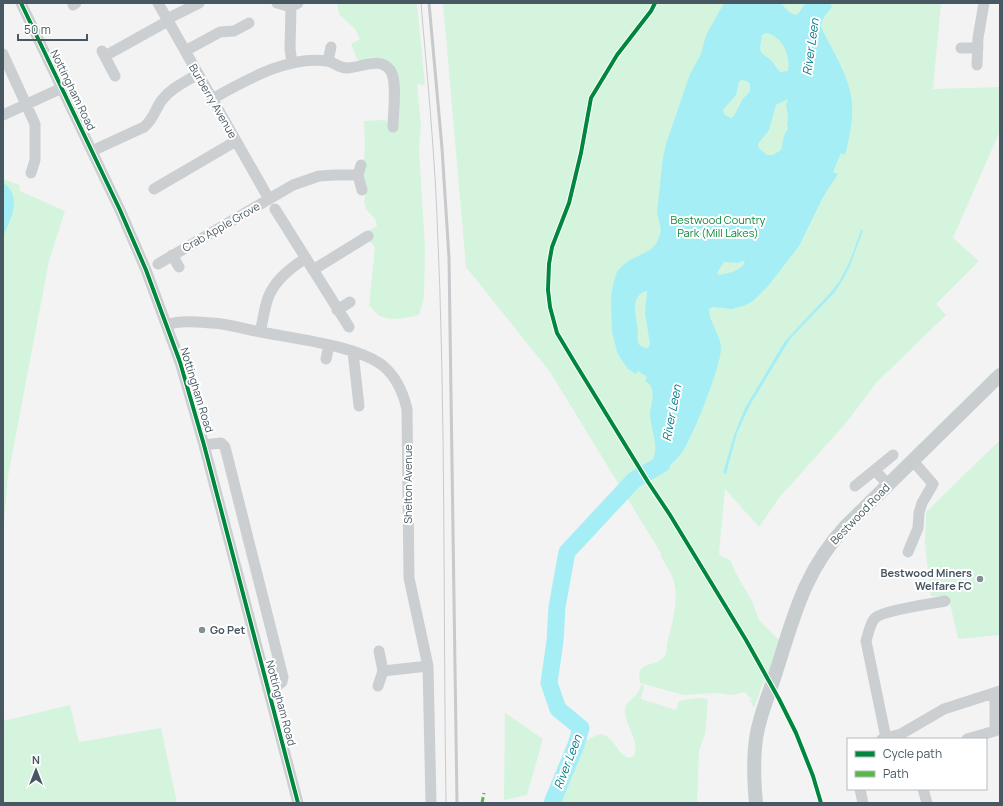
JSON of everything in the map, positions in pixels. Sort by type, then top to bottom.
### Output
[{"type":"main road","name":"Bestwood Road","points":[[756,803],[754,762],[758,729],[764,706],[798,603],[809,578],[830,545],[853,518],[1000,376]]},
{"type":"street","name":"Nottingham Road","points":[[22,3],[120,210],[146,270],[167,325],[184,375],[204,445],[298,803]]},
{"type":"street","name":"Burberry Avenue","points":[[158,3],[269,198]]},
{"type":"street","points":[[115,76],[103,53],[199,3]]},
{"type":"street","points":[[277,3],[294,5],[290,49],[292,63]]},
{"type":"street","points":[[977,65],[984,3]]},
{"type":"street","points":[[185,51],[220,32],[234,31],[249,23]]},
{"type":"street","points":[[328,61],[331,47]]},
{"type":"street","points":[[960,48],[978,48]]},
{"type":"street","points":[[3,54],[35,124],[35,160],[31,173]]},
{"type":"street","points":[[212,99],[247,80],[292,63],[305,61],[328,61],[347,68],[376,63],[384,64],[390,70],[394,80],[393,127]]},
{"type":"street","points":[[92,151],[144,127],[153,117],[160,102],[166,94],[198,74]]},
{"type":"street","points":[[3,115],[62,88]]},
{"type":"street","points":[[154,189],[236,141]]},
{"type":"street","name":"Crab Apple Grove","points":[[158,264],[293,185],[319,176],[335,175],[359,170],[362,190]]},
{"type":"street","points":[[275,209],[348,327]]},
{"type":"street","points":[[313,270],[368,236]]},
{"type":"street","name":"Crab Apple Grove","points":[[172,255],[178,267]]},
{"type":"street","points":[[260,332],[268,297],[280,278],[293,266],[306,258]]},
{"type":"street","points":[[338,310],[350,302]]},
{"type":"street","name":"Shelton Avenue","points":[[167,325],[174,323],[213,323],[329,345],[370,358],[383,366],[394,377],[403,392],[407,409],[409,578],[428,666],[431,803]]},
{"type":"street","points":[[326,359],[329,345]]},
{"type":"street","points":[[353,352],[359,406]]},
{"type":"street","name":"Nottingham Road","points":[[204,445],[220,443],[225,447],[283,677],[282,682],[277,686],[268,689]]},
{"type":"street","points":[[855,486],[893,455]]},
{"type":"street","points":[[908,552],[918,528],[919,513],[922,503],[933,484],[912,461]]},
{"type":"street","points":[[875,470],[888,485]]},
{"type":"street","points":[[944,601],[886,612],[875,618],[870,629],[866,641],[884,738],[901,734],[910,734],[944,708],[997,692],[995,731],[970,738]]},
{"type":"street","points":[[378,686],[383,670],[379,651]]},
{"type":"street","points":[[383,670],[428,666]]},
{"type":"street","points":[[860,790],[864,803]]},
{"type":"street","points":[[923,790],[927,803]]},
{"type":"green space","points":[[337,3],[417,3],[425,85],[417,84],[421,126],[419,149],[425,247],[424,298],[419,315],[393,319],[378,315],[369,306],[375,247],[369,241],[370,230],[377,226],[375,219],[366,209],[364,201],[367,188],[363,171],[365,147],[364,121],[384,120],[398,125],[386,61],[372,57],[361,62],[357,59],[351,44],[360,39],[355,29],[339,14]]},
{"type":"green space","name":"Bestwood Country Park (Mill Lakes)","points":[[443,3],[941,3],[933,89],[1000,87],[1000,131],[953,238],[979,261],[936,304],[946,315],[877,382],[846,423],[779,498],[759,527],[725,489],[719,553],[721,556],[730,560],[752,601],[759,620],[783,644],[761,688],[754,708],[749,699],[753,699],[745,692],[732,695],[716,693],[684,695],[640,683],[639,675],[641,670],[644,667],[662,659],[667,650],[667,642],[673,619],[676,596],[673,579],[660,555],[662,555],[550,372],[466,267]]},
{"type":"green space","points":[[3,179],[19,185],[20,191],[65,211],[49,261],[8,476],[3,535]]},
{"type":"green space","points":[[1000,440],[1000,635],[958,639],[947,596],[931,596],[925,544],[926,512]]},
{"type":"green space","points":[[641,685],[644,686],[641,699],[676,710],[679,701],[697,698],[708,699],[705,734],[699,751],[697,803],[556,803],[581,743],[602,734],[610,739],[625,756],[629,758],[634,756],[636,750],[634,738],[625,715],[625,709],[640,689]]},
{"type":"green space","points":[[70,705],[79,742],[161,728],[177,803],[3,803],[3,721]]},
{"type":"green space","points":[[505,713],[543,739],[527,795],[504,800]]},
{"type":"water","points":[[724,3],[781,3],[789,12],[796,15],[805,3],[830,3],[832,7],[823,19],[821,27],[839,62],[848,84],[852,102],[852,120],[845,155],[841,153],[833,172],[838,174],[823,197],[799,246],[769,285],[754,300],[746,305],[732,309],[713,307],[709,309],[709,314],[719,337],[721,347],[717,368],[712,383],[700,416],[683,451],[673,463],[651,478],[642,467],[652,461],[655,449],[650,415],[653,397],[652,390],[650,385],[645,381],[647,377],[638,371],[636,374],[628,369],[617,352],[612,331],[611,296],[617,272],[630,260],[650,250],[656,244],[659,237],[661,230],[657,212],[663,157],[666,144],[690,74],[701,54],[706,35]],"holes":[[[767,33],[772,35],[781,43],[787,53],[789,65],[788,71],[780,72],[772,61],[762,53],[760,48],[761,37],[763,34]],[[741,80],[747,81],[750,84],[750,91],[742,100],[734,116],[731,118],[725,115],[723,110],[736,95],[739,82]],[[788,99],[786,105],[788,128],[784,136],[781,150],[773,155],[767,155],[759,148],[758,144],[769,130],[776,105]],[[743,261],[745,262],[741,268],[719,275],[717,273],[724,262],[738,263]],[[647,291],[645,313],[650,344],[648,348],[641,346],[638,342],[638,330],[635,313],[638,297],[641,293]]]},
{"type":"water","points":[[3,182],[13,195],[14,208],[3,237]]},
{"type":"water","points":[[861,230],[863,230],[850,266],[842,281],[835,292],[790,339],[750,405],[737,433],[726,474],[723,473],[734,435],[745,408],[785,341],[831,292],[840,280],[850,261]]},
{"type":"waterway","name":"River Leen","points":[[552,803],[576,745],[581,728],[558,709],[549,683],[555,641],[557,607],[567,552],[634,480],[662,464],[662,460]]},
{"type":"tram line","points":[[421,3],[434,163],[440,289],[443,436],[446,803]]},
{"type":"railway","points":[[429,3],[442,148],[449,258],[457,803]]},
{"type":"marked path","points":[[482,803],[484,793]]},
{"type":"cycle path","points":[[21,3],[120,210],[146,270],[180,362],[204,445],[298,803]]},
{"type":"cycle path","points":[[655,3],[651,11],[617,55],[591,98],[581,153],[569,203],[552,247],[549,264],[548,290],[550,307],[557,333],[746,640],[779,699],[796,733],[813,776],[821,803]]},
{"type":"place","name":"Bestwood Miners Welfare FC","points":[[980,579]]},
{"type":"place","name":"Go Pet","points":[[202,630]]}]
